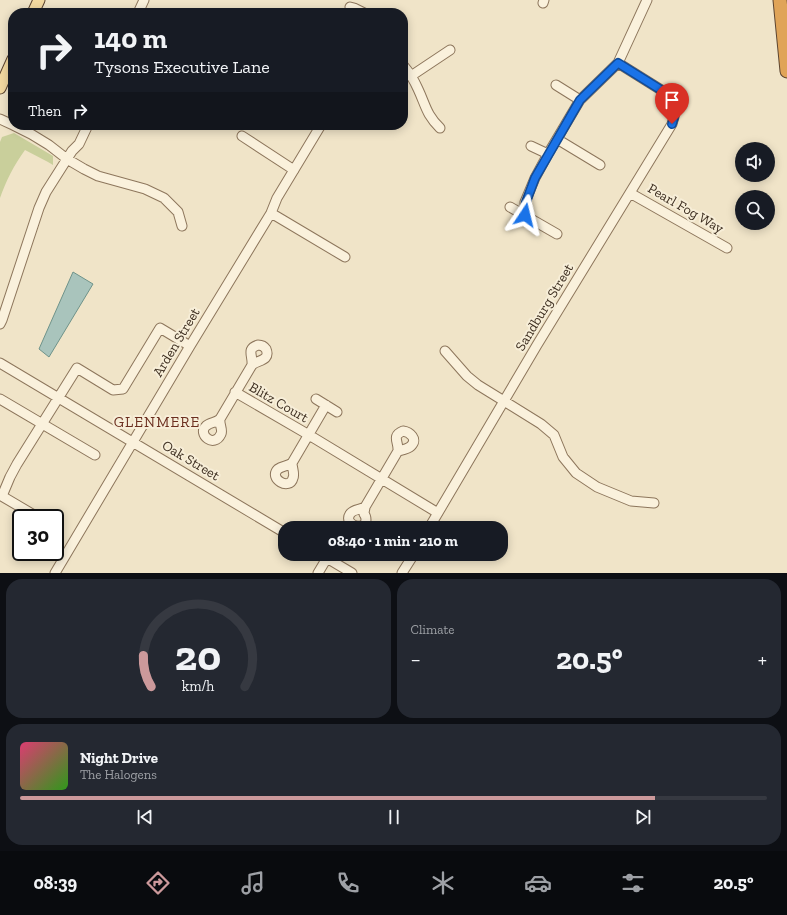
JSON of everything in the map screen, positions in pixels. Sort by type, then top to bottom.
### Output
[{"type":"highway","points":[[780,0],[787,72]]},
{"type":"main road","points":[[0,88],[8,70]]},
{"type":"street","points":[[525,215],[526,202],[535,178],[548,154],[580,100],[618,63],[647,0]]},
{"type":"street","points":[[350,7],[354,8]]},
{"type":"street","points":[[411,76],[450,50]]},
{"type":"street","name":"Sandburg Street","points":[[433,521],[672,124],[675,111],[674,98],[618,63]]},
{"type":"street","points":[[408,72],[418,89],[426,112],[432,121],[440,128]]},
{"type":"street","points":[[556,85],[580,100]]},
{"type":"street","points":[[22,130],[49,145],[67,159],[98,176],[145,190],[164,198],[178,212],[182,226]]},
{"type":"street","points":[[0,324],[16,281],[39,208],[46,192],[72,151],[79,144],[86,130]]},
{"type":"street","name":"Arden Street","points":[[54,573],[271,213],[277,198],[318,130]]},
{"type":"street","points":[[242,136],[294,170]]},
{"type":"street","points":[[557,139],[600,165]]},
{"type":"street","points":[[531,146],[548,154]]},
{"type":"street","name":"Pearl Fog Way","points":[[630,193],[727,248]]},
{"type":"street","points":[[510,207],[557,234]]},
{"type":"street","points":[[271,213],[345,257]]},
{"type":"street","points":[[23,509],[1,496],[17,464],[77,368],[113,390],[123,389],[160,328],[190,346]]},
{"type":"street","points":[[445,351],[467,376],[478,385],[541,424],[554,435],[563,457],[576,473],[597,487],[631,502],[654,503]]},
{"type":"street","name":"Oak Street","points":[[0,363],[278,529]]},
{"type":"street","name":"Blitz Court","points":[[220,419],[252,365]]},
{"type":"street","name":"Blitz Court","points":[[235,392],[438,513]]},
{"type":"street","points":[[0,399],[94,455]]},
{"type":"street","name":"Blitz Court","points":[[316,399],[337,412]]},
{"type":"street","name":"Blitz Court","points":[[292,463],[326,405]]},
{"type":"street","points":[[365,507],[398,451]]},
{"type":"street","points":[[318,573],[322,561]]},
{"type":"street","points":[[332,561],[352,573]]},
{"type":"street","points":[[402,573],[410,561]]},
{"type":"green space","points":[[14,133],[53,156],[53,165],[25,150],[17,161],[0,198],[0,142],[2,137]]},
{"type":"water","points":[[73,272],[93,284],[49,357],[39,349]]},
{"type":"district","name":"GLENMERE","points":[[157,422]]},
{"type":"route","points":[[525,215],[526,202],[535,178],[580,100],[618,63],[674,98],[675,111],[672,124]]}]
